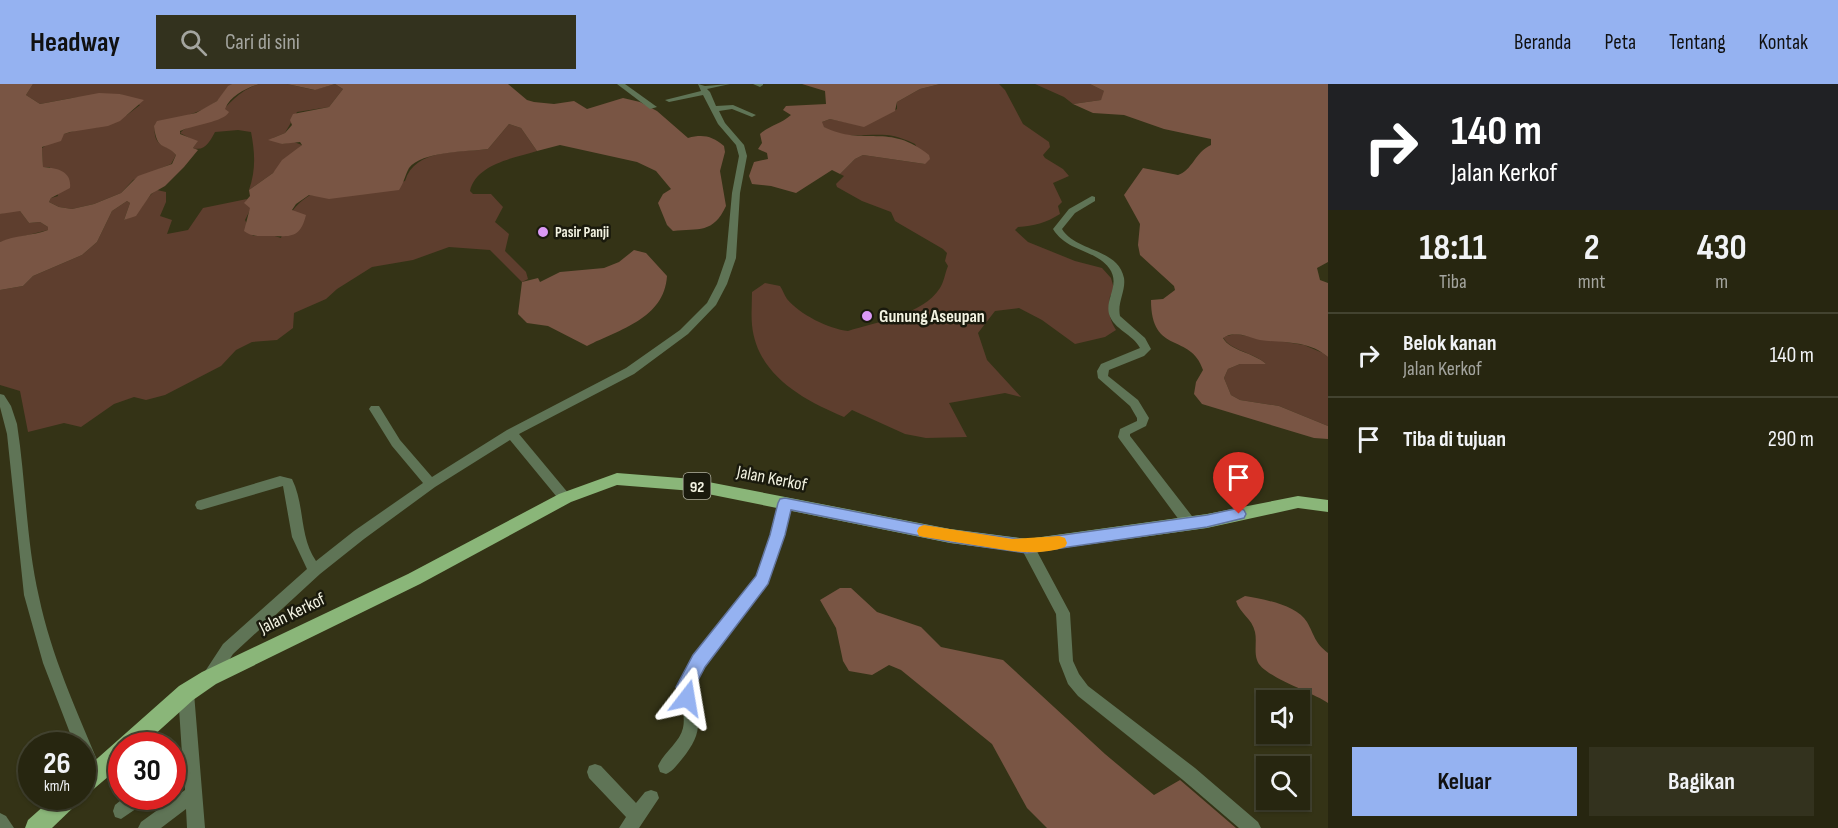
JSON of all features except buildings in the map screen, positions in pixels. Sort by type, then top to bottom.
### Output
[{"type":"main road","name":"Jalan Kerkof","points":[[143,732],[186,693],[209,678],[414,579],[565,498],[617,479],[693,485],[950,536],[1027,546],[1190,524],[1298,502],[1328,506]]},
{"type":"main road","points":[[96,774],[108,763]]},
{"type":"main road","points":[[36,828],[56,810]]},
{"type":"street","points":[[620,84],[653,107]]},
{"type":"street","points":[[669,100],[704,88],[727,84]]},
{"type":"street","points":[[209,678],[228,649],[315,570],[359,534],[511,433],[621,377],[692,325],[711,305],[722,284],[731,258],[736,193],[743,156],[741,145],[713,110],[704,88]]},
{"type":"street","points":[[713,110],[733,107],[752,115]]},
{"type":"street","points":[[1092,199],[1072,211],[1057,229],[1065,240],[1104,258],[1118,274],[1120,284],[1113,308],[1116,318],[1124,328],[1143,341],[1146,349],[1105,367],[1102,371],[1103,378],[1134,403],[1143,418],[1142,423],[1124,432],[1126,443],[1190,524]]},
{"type":"street","points":[[0,398],[9,414],[15,444],[16,472],[31,595],[48,662],[72,732]]},
{"type":"street","points":[[375,408],[396,442],[431,484]]},
{"type":"street","points":[[511,433],[565,498]]},
{"type":"street","points":[[201,505],[280,480],[286,481],[294,510],[296,534],[304,555],[315,570]]},
{"type":"street","points":[[666,766],[690,735],[692,725],[685,687],[688,679],[704,654],[762,579],[778,535],[785,503]]},
{"type":"street","points":[[1027,546],[1063,613],[1066,661],[1073,679],[1083,691],[1189,774],[1252,828]]},
{"type":"street","points":[[186,693],[196,828]]},
{"type":"street","points":[[186,762],[191,758]]},
{"type":"street","points":[[595,772],[632,821],[651,798]]},
{"type":"street","points":[[147,828],[194,793]]},
{"type":"street","points":[[0,822],[5,828]]},
{"type":"shaded area","points":[[0,84],[33,84],[26,95],[40,104],[99,93],[120,94],[144,100],[120,121],[108,126],[64,134],[61,141],[42,147],[43,167],[53,168],[66,174],[70,182],[70,188],[51,198],[49,202],[59,207],[72,209],[94,204],[121,193],[138,176],[172,164],[176,155],[157,140],[154,126],[157,121],[196,113],[217,101],[232,84],[259,84],[235,96],[225,109],[229,112],[221,118],[180,131],[180,134],[198,141],[193,148],[198,150],[165,186],[151,194],[136,216],[124,220],[130,203],[127,201],[112,211],[97,242],[82,255],[33,276],[23,286],[0,290],[0,242],[42,232],[48,230],[48,227],[40,222],[29,223],[20,211],[0,214]]},
{"type":"shaded area","points":[[33,84],[233,84],[217,101],[202,110],[155,124],[158,142],[176,155],[171,164],[133,180],[121,193],[94,204],[72,209],[59,207],[49,202],[51,198],[58,196],[50,167],[43,167],[42,148],[64,134],[84,128],[95,128],[127,115],[140,105],[120,94],[72,98],[40,104],[26,95]]},
{"type":"shaded area","points":[[259,84],[287,84],[314,90],[335,84],[343,89],[329,107],[297,112],[285,133],[273,138],[282,144],[294,142],[302,145],[273,173],[249,190],[254,161],[251,132],[238,130],[215,132],[207,145],[197,149],[193,148],[197,142],[180,133],[186,128],[209,120],[237,96]]},
{"type":"shaded area","points":[[287,84],[335,84],[315,90]]},
{"type":"shaded area","points":[[335,84],[508,84],[527,100],[534,102],[554,104],[574,101],[587,109],[623,98],[640,102],[657,111],[688,138],[707,137],[724,146],[725,152],[720,171],[726,206],[716,221],[704,228],[673,231],[667,225],[658,203],[663,194],[671,189],[656,171],[637,162],[560,145],[537,151],[521,128],[509,124],[488,149],[434,155],[415,162],[409,168],[399,190],[329,199],[309,195],[296,204],[292,210],[306,215],[304,223],[293,235],[259,236],[247,233],[244,231],[250,208],[244,203],[250,196],[249,190],[273,173],[282,160],[302,145],[300,142],[282,144],[268,140],[285,133],[292,125],[290,120],[293,114],[329,107],[343,89]]},
{"type":"shaded area","points":[[802,84],[940,84],[920,89],[897,102],[895,111],[864,127],[830,119],[822,122],[824,127],[838,133],[901,140],[915,145],[929,155],[930,159],[925,164],[863,155],[855,159],[840,174],[832,170],[796,193],[771,186],[752,184],[749,176],[754,162],[768,159],[767,153],[758,149],[762,143],[760,134],[791,115],[783,110],[786,106],[826,104],[825,91]]},
{"type":"shaded area","points":[[940,84],[999,84],[1005,90],[1023,124],[1049,142],[1050,147],[1043,155],[1069,176],[1053,183],[1062,202],[1058,206],[1060,214],[1045,222],[1018,227],[1015,230],[1028,242],[1075,261],[1102,268],[1111,278],[1115,292],[1110,296],[1109,310],[1116,330],[1105,337],[1075,344],[1042,320],[1019,308],[995,311],[978,333],[987,360],[1021,397],[1005,393],[949,403],[967,437],[926,438],[905,434],[852,410],[844,417],[798,394],[784,383],[772,372],[756,343],[752,325],[752,292],[765,283],[780,286],[792,305],[807,315],[832,327],[848,331],[911,311],[932,297],[940,288],[948,266],[945,261],[947,253],[895,221],[891,212],[862,201],[837,187],[836,184],[844,176],[840,174],[855,159],[863,155],[925,164],[915,144],[887,135],[844,135],[821,125],[822,122],[830,119],[864,126],[897,109],[897,102],[920,89]]},
{"type":"shaded area","points":[[1035,84],[1090,84],[1104,91],[1105,95],[1101,100],[1073,104],[1064,97]]},
{"type":"shaded area","points":[[1090,84],[1328,84],[1328,262],[1317,268],[1320,280],[1328,283],[1328,357],[1313,348],[1296,343],[1260,340],[1237,334],[1223,338],[1231,346],[1266,364],[1240,364],[1228,369],[1224,378],[1231,395],[1240,400],[1279,406],[1328,426],[1328,439],[1314,438],[1202,404],[1194,394],[1196,382],[1203,370],[1197,358],[1190,351],[1164,337],[1157,329],[1153,318],[1151,300],[1163,299],[1175,290],[1174,286],[1140,255],[1138,245],[1140,224],[1124,195],[1143,168],[1178,175],[1183,173],[1201,152],[1211,145],[1211,139],[1164,129],[1124,115],[1093,113],[1073,104],[1101,100],[1104,91]]},
{"type":"shaded area","points":[[509,124],[521,128],[537,151],[488,168],[480,174],[470,191],[473,194],[491,194],[503,207],[495,222],[509,234],[505,251],[526,272],[528,279],[522,282],[490,250],[449,247],[413,260],[372,267],[337,289],[326,299],[294,313],[293,328],[277,340],[252,342],[236,350],[221,366],[165,395],[146,400],[134,397],[114,404],[81,427],[64,423],[28,432],[20,391],[0,385],[0,290],[23,286],[33,276],[82,255],[97,242],[112,211],[127,201],[130,203],[124,220],[136,214],[157,190],[166,192],[166,202],[160,216],[172,220],[167,234],[188,230],[203,208],[247,199],[245,203],[251,208],[245,220],[253,236],[272,235],[281,238],[294,209],[310,195],[346,196],[405,181],[410,170],[428,157],[451,152],[488,149]]},
{"type":"shaded area","points":[[14,210],[20,211],[29,223],[40,222],[48,227],[48,230],[0,242],[0,214]]},
{"type":"shaded area","points":[[634,250],[646,253],[667,276],[664,291],[658,303],[649,313],[626,328],[587,346],[548,326],[527,323],[518,314],[522,282],[538,278],[540,282],[560,272],[604,268],[619,262]]},
{"type":"shaded area","points":[[1235,334],[1304,345],[1328,357],[1328,426],[1279,406],[1240,400],[1231,395],[1224,378],[1228,369],[1240,364],[1266,364],[1237,349],[1226,342],[1223,337]]},
{"type":"shaded area","points":[[840,588],[851,588],[877,612],[921,627],[941,647],[1003,660],[1105,754],[1154,795],[1180,780],[1236,828],[1047,828],[1027,808],[992,744],[901,670],[889,665],[872,675],[849,671],[843,661],[836,628],[820,600]]},
{"type":"shaded area","points":[[1245,596],[1270,601],[1288,607],[1302,616],[1317,642],[1328,653],[1328,703],[1310,694],[1310,690],[1302,690],[1277,678],[1261,666],[1256,657],[1256,635],[1253,627],[1236,601]]},
{"type":"slow traffic","points":[[924,531],[1012,545],[1059,543]]},
{"type":"place","name":"Pasir Panji","points":[[543,232]]},
{"type":"place","name":"Gunung Aseupan","points":[[867,316]]},
{"type":"route","points":[[687,698],[685,687],[699,661],[762,579],[778,535],[785,503],[950,536],[1027,546],[1053,544],[1175,524],[1190,524],[1239,514]]}]
